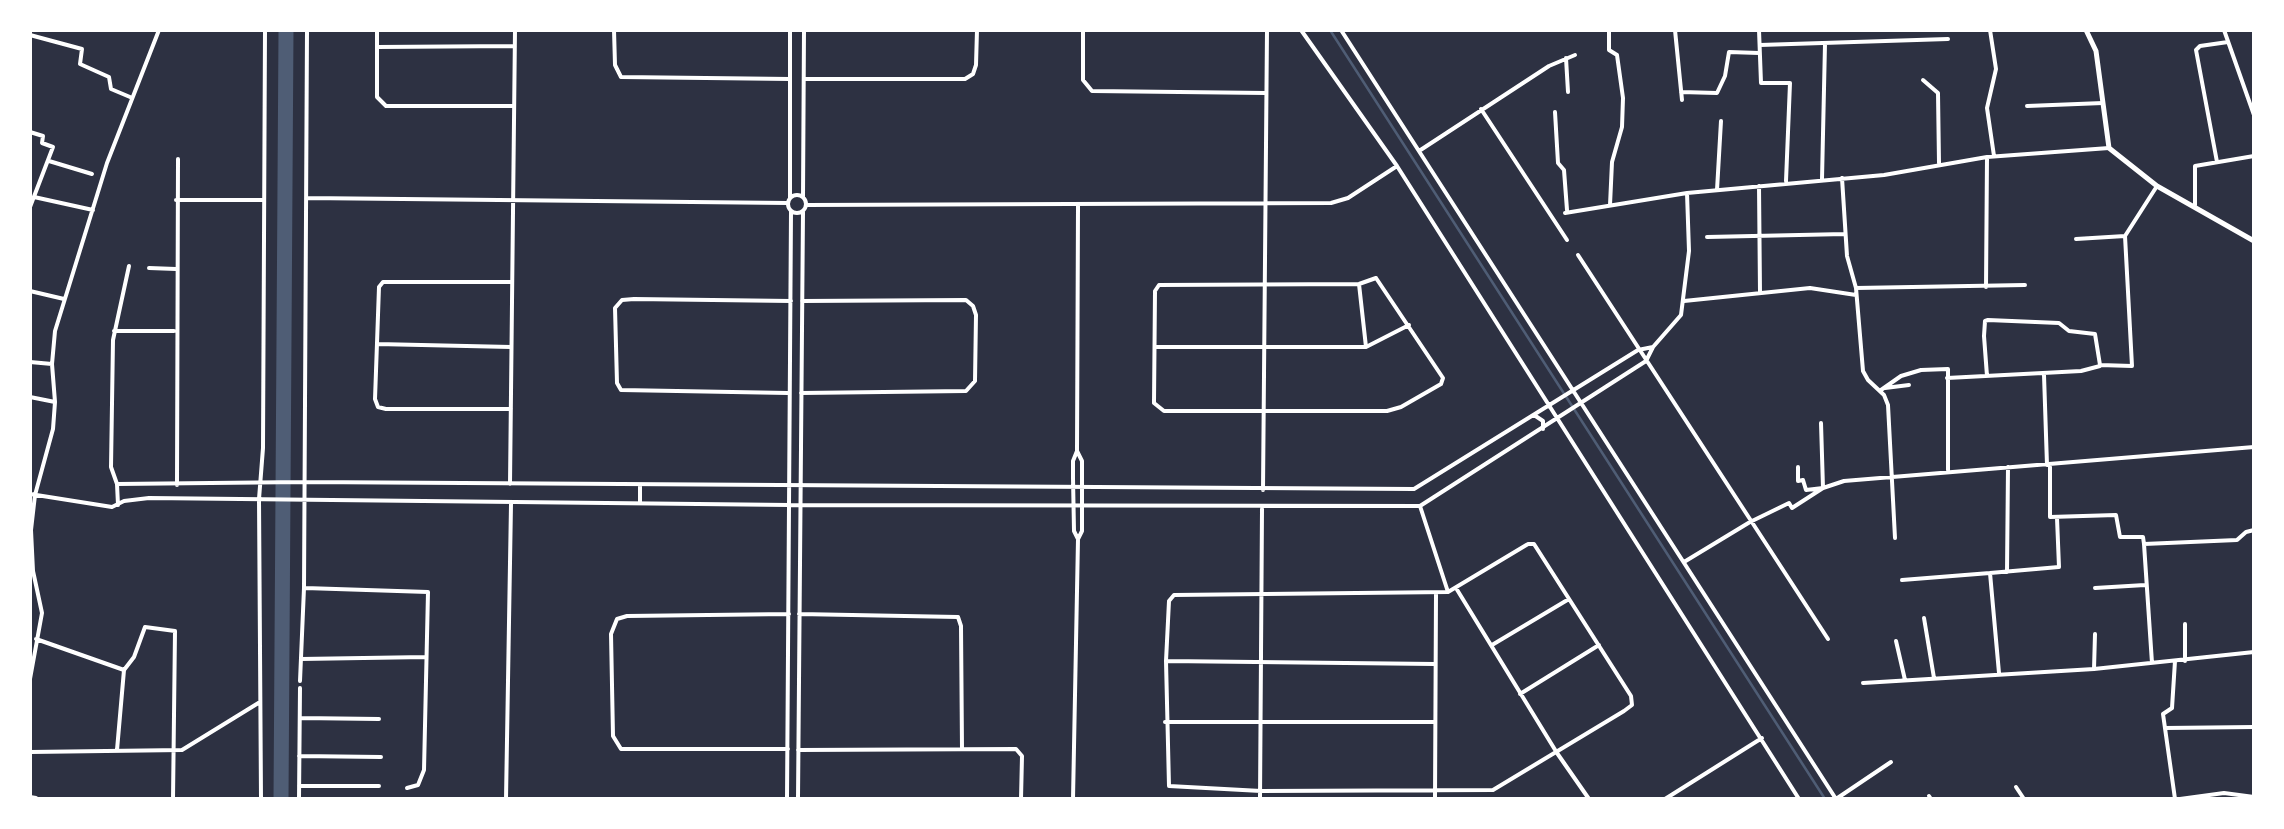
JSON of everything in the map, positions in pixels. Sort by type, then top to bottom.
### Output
[{"type":"main road","points":[[2086,30],[2096,51],[2109,148],[2157,186],[2254,241]]},
{"type":"street","points":[[30,679],[42,600],[32,570],[30,530],[33,495],[52,430],[55,332],[92,210],[159,30]]},
{"type":"street","points":[[261,799],[259,499],[265,30]]},
{"type":"street","points":[[299,799],[307,30]]},
{"type":"street","points":[[377,30],[377,97],[386,106],[514,106]]},
{"type":"street","points":[[510,484],[515,30]]},
{"type":"street","points":[[614,30],[614,66],[622,76],[790,80]]},
{"type":"street","points":[[787,799],[790,30]]},
{"type":"street","points":[[804,30],[803,197],[807,206]]},
{"type":"street","points":[[804,79],[964,78],[973,74],[976,65],[976,30]]},
{"type":"street","points":[[1082,30],[1083,80],[1092,91],[1266,93]]},
{"type":"street","points":[[1263,490],[1267,30]]},
{"type":"street","points":[[1302,30],[1397,166],[1799,799]]},
{"type":"street","points":[[1341,30],[1570,392],[1582,403],[1836,799],[1890,762]]},
{"type":"street","points":[[1608,30],[1608,50],[1617,55],[1622,90],[1622,127],[1612,162],[1610,205]]},
{"type":"street","points":[[1675,30],[1682,100]]},
{"type":"street","points":[[1759,30],[1761,82],[1790,83],[1786,182]]},
{"type":"street","points":[[1925,30],[1925,39]]},
{"type":"street","points":[[1986,287],[1990,156],[1987,108],[1996,70],[1990,30]]},
{"type":"street","points":[[2224,30],[2254,115]]},
{"type":"street","points":[[30,35],[82,48],[80,64],[108,77],[110,88],[131,98]]},
{"type":"street","points":[[1760,45],[1948,38]]},
{"type":"street","points":[[1822,180],[1826,42]]},
{"type":"street","points":[[2217,162],[2196,50],[2228,42]]},
{"type":"street","points":[[377,47],[515,46]]},
{"type":"street","points":[[1681,92],[1717,93],[1729,52],[1760,53]]},
{"type":"street","points":[[1419,151],[1481,109],[1575,55]]},
{"type":"street","points":[[1566,58],[1568,92]]},
{"type":"street","points":[[1924,80],[1938,94],[1939,163]]},
{"type":"street","points":[[2027,106],[2103,104]]},
{"type":"street","points":[[1481,109],[1567,240]]},
{"type":"street","points":[[1555,112],[1566,213],[1687,193],[1884,175],[1990,156],[2109,148]]},
{"type":"street","points":[[1717,190],[1720,121]]},
{"type":"street","points":[[30,132],[40,134],[42,143],[53,147],[30,206]]},
{"type":"street","points":[[2194,207],[2193,168],[2254,156]]},
{"type":"street","points":[[177,485],[178,159]]},
{"type":"street","points":[[48,162],[92,174]]},
{"type":"street","points":[[807,206],[1340,202],[1397,166]]},
{"type":"street","points":[[1842,178],[1847,256],[1856,292],[1863,371],[1881,390],[1888,405],[1895,538]]},
{"type":"street","points":[[1759,186],[1760,293]]},
{"type":"street","points":[[1947,378],[2130,367],[2133,363],[2125,236],[2157,186]]},
{"type":"street","points":[[33,495],[118,505],[149,498],[301,498],[790,505],[1420,506],[1646,361],[1678,322],[1684,301],[1689,251],[1687,193]]},
{"type":"street","points":[[34,197],[92,210]]},
{"type":"street","points":[[306,198],[789,201],[803,197]]},
{"type":"street","points":[[176,200],[264,200]]},
{"type":"street","points":[[1073,799],[1078,538],[1082,531],[1082,461],[1078,452],[1078,204]]},
{"type":"street","points":[[798,799],[803,212],[807,206]]},
{"type":"street","points":[[792,212],[803,212]]},
{"type":"street","points":[[1707,237],[1845,234]]},
{"type":"street","points":[[2076,238],[2125,236]]},
{"type":"street","points":[[1578,255],[1828,638]]},
{"type":"street","points":[[118,505],[111,467],[114,331],[129,266]]},
{"type":"street","points":[[149,268],[176,269]]},
{"type":"street","points":[[1378,280],[1443,378],[1441,384],[1387,411],[1160,410],[1154,403],[1156,291],[1160,285],[1264,284],[1359,284],[1378,280]]},
{"type":"street","points":[[510,409],[378,407],[375,399],[379,287],[383,282],[511,282]]},
{"type":"street","points":[[1359,284],[1366,347]]},
{"type":"street","points":[[1684,301],[1810,288],[1856,292],[2025,286]]},
{"type":"street","points":[[30,291],[64,299]]},
{"type":"street","points":[[790,392],[621,390],[616,383],[615,308],[622,300],[634,299],[791,301]]},
{"type":"street","points":[[801,392],[966,391],[975,381],[976,315],[974,306],[966,300],[802,301]]},
{"type":"street","points":[[1987,376],[1984,321],[1988,320],[2059,323],[2069,331],[2095,334],[2100,366]]},
{"type":"street","points":[[1155,348],[1366,347],[1409,326]]},
{"type":"street","points":[[114,331],[176,331]]},
{"type":"street","points":[[377,344],[511,347]]},
{"type":"street","points":[[117,484],[1418,488],[1638,350],[1653,348]]},
{"type":"street","points":[[30,362],[52,364]]},
{"type":"street","points":[[1881,390],[1887,383],[1920,370],[1946,367],[1948,471]]},
{"type":"street","points":[[2044,373],[2049,516],[2116,515],[2120,537],[2143,537],[2152,664]]},
{"type":"street","points":[[1881,390],[1908,385]]},
{"type":"street","points":[[30,398],[55,402]]},
{"type":"street","points":[[1534,415],[1541,418],[1543,429]]},
{"type":"street","points":[[1821,423],[1823,488]]},
{"type":"street","points":[[1798,467],[1798,481],[1803,480],[1806,490],[1894,476],[2254,447]]},
{"type":"street","points":[[1078,452],[1073,461],[1074,531],[1078,538]]},
{"type":"street","points":[[2007,572],[2008,467]]},
{"type":"street","points":[[640,485],[640,503]]},
{"type":"street","points":[[1684,562],[1750,522],[1788,503],[1792,508],[1823,488]]},
{"type":"street","points":[[506,799],[511,502]]},
{"type":"street","points":[[1260,799],[1262,506]]},
{"type":"street","points":[[1420,506],[1448,592]]},
{"type":"street","points":[[1902,580],[2059,566],[2057,518]]},
{"type":"street","points":[[2144,544],[2240,540],[2246,532],[2254,530]]},
{"type":"street","points":[[1531,543],[1633,701],[1624,711],[1493,790],[1435,796],[1168,786],[1166,662],[1169,601],[1174,594],[1436,593],[1456,588],[1531,543]]},
{"type":"street","points":[[1990,573],[1998,673]]},
{"type":"street","points":[[2094,588],[2144,584]]},
{"type":"street","points":[[304,588],[428,592],[423,778],[418,785],[407,788]]},
{"type":"street","points":[[1456,588],[1589,799]]},
{"type":"street","points":[[1435,796],[1436,593]]},
{"type":"street","points":[[1492,645],[1570,599]]},
{"type":"street","points":[[788,614],[627,616],[617,619],[611,634],[613,736],[621,749],[788,749]]},
{"type":"street","points":[[800,614],[958,617],[962,626],[962,749]]},
{"type":"street","points":[[1924,618],[1934,679]]},
{"type":"street","points":[[2185,624],[2185,661]]},
{"type":"street","points":[[117,750],[124,670],[134,657],[145,628],[175,632],[172,799]]},
{"type":"street","points":[[2094,634],[2094,670]]},
{"type":"street","points":[[36,638],[124,670]]},
{"type":"street","points":[[1896,640],[1906,680]]},
{"type":"street","points":[[1520,694],[1598,644]]},
{"type":"street","points":[[1863,682],[2094,670],[2254,652]]},
{"type":"street","points":[[301,659],[426,658]]},
{"type":"street","points":[[1166,662],[1436,664]]},
{"type":"street","points":[[2175,662],[2172,708],[2164,712],[2178,799],[2224,794],[2254,797]]},
{"type":"street","points":[[30,752],[188,748],[260,702]]},
{"type":"street","points":[[300,718],[379,719]]},
{"type":"street","points":[[1166,722],[1435,722]]},
{"type":"street","points":[[2165,728],[2254,726]]},
{"type":"street","points":[[1665,799],[1762,738]]},
{"type":"street","points":[[798,750],[1016,749],[1020,752],[1021,799]]},
{"type":"street","points":[[300,756],[381,757]]},
{"type":"street","points":[[299,786],[379,786]]},
{"type":"street","points":[[2016,787],[2024,799]]},
{"type":"waterway","points":[[281,799],[286,30]]},
{"type":"waterway","points":[[1330,30],[1825,799]]}]
